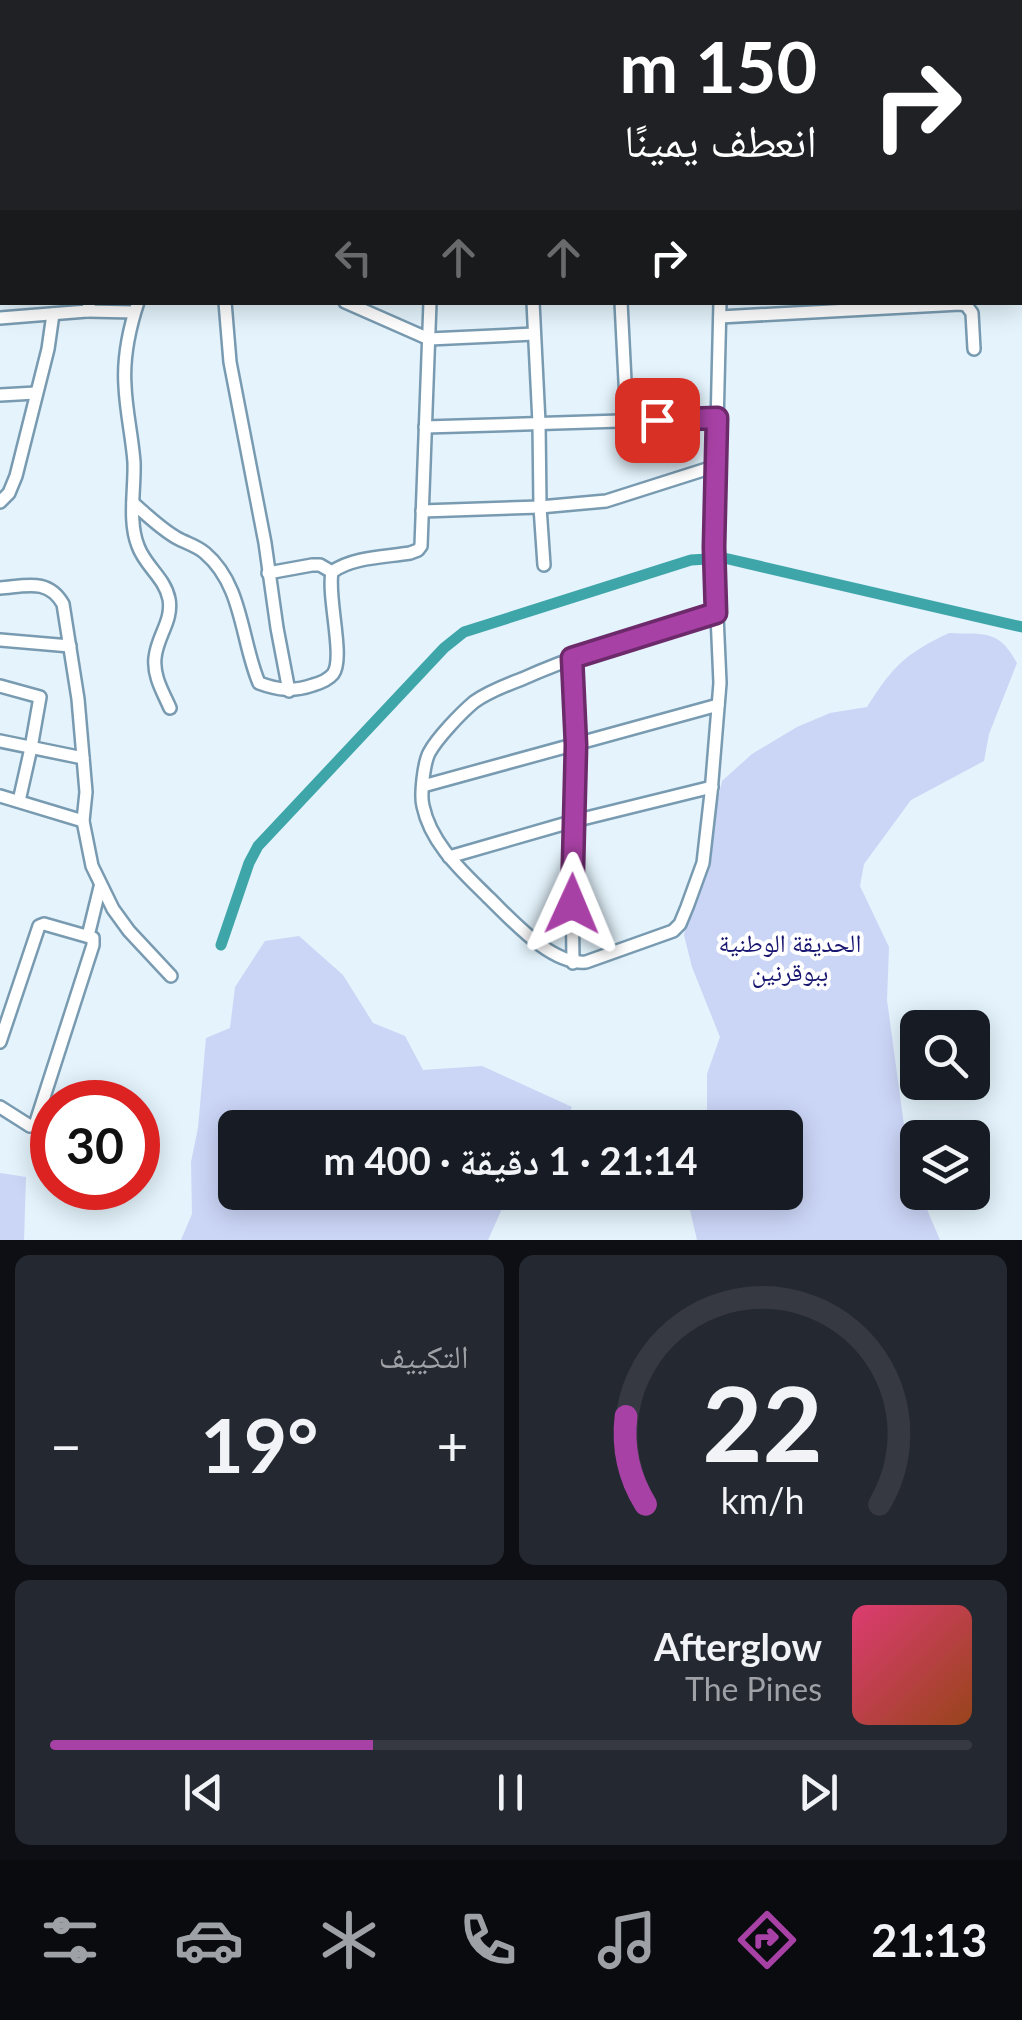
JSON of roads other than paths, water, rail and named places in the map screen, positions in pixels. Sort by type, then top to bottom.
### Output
[{"type":"street","points":[[225,305],[230,362],[289,691]]},
{"type":"street","points":[[352,305],[429,339],[534,334]]},
{"type":"street","points":[[134,503],[167,531],[209,556],[238,605],[258,682],[289,691],[332,676],[338,660],[330,589],[332,572],[351,563],[422,546],[430,305]]},
{"type":"street","points":[[533,305],[544,565]]},
{"type":"street","points":[[621,305],[627,421]]},
{"type":"street","points":[[716,613],[572,658],[498,689],[474,702],[428,755],[422,804],[449,857],[519,927],[557,956],[573,963],[586,962],[673,931],[680,924],[703,863],[720,683],[714,547],[720,305]]},
{"type":"street","points":[[720,317],[942,305]]},
{"type":"street","points":[[963,305],[970,307],[972,314],[974,349]]},
{"type":"street","points":[[0,318],[89,307],[136,307],[127,342],[124,384],[134,464],[134,503],[138,548],[168,594],[170,616],[156,651],[155,667],[170,708]]},
{"type":"street","points":[[0,502],[10,493],[16,476],[48,350],[53,314]]},
{"type":"street","points":[[0,395],[36,394]]},
{"type":"street","points":[[424,428],[717,418]]},
{"type":"street","points":[[422,511],[606,502],[716,466]]},
{"type":"street","points":[[268,573],[312,565],[332,572]]},
{"type":"street","points":[[0,588],[45,586],[56,592],[63,604],[83,758],[86,845],[100,886],[129,931],[172,976]]},
{"type":"street","points":[[0,640],[70,646]]},
{"type":"street","points":[[572,658],[576,745],[573,963]]},
{"type":"street","points":[[0,686],[40,697],[19,801]]},
{"type":"street","points":[[423,786],[718,705]]},
{"type":"street","points":[[0,741],[83,758]]},
{"type":"street","points":[[449,857],[574,820],[712,787]]},
{"type":"street","points":[[0,796],[83,822]]},
{"type":"street","points":[[88,936],[100,886]]},
{"type":"street","points":[[0,1042],[38,926],[44,924],[94,940],[35,1125],[30,1126],[0,1107]]},
{"type":"waterway","points":[[221,945],[258,846],[444,648],[464,632],[691,560],[724,558],[1022,627]]},
{"type":"park label","name":"الحديقة الوطنية ببوقرنين","points":[[790,956]]}]
